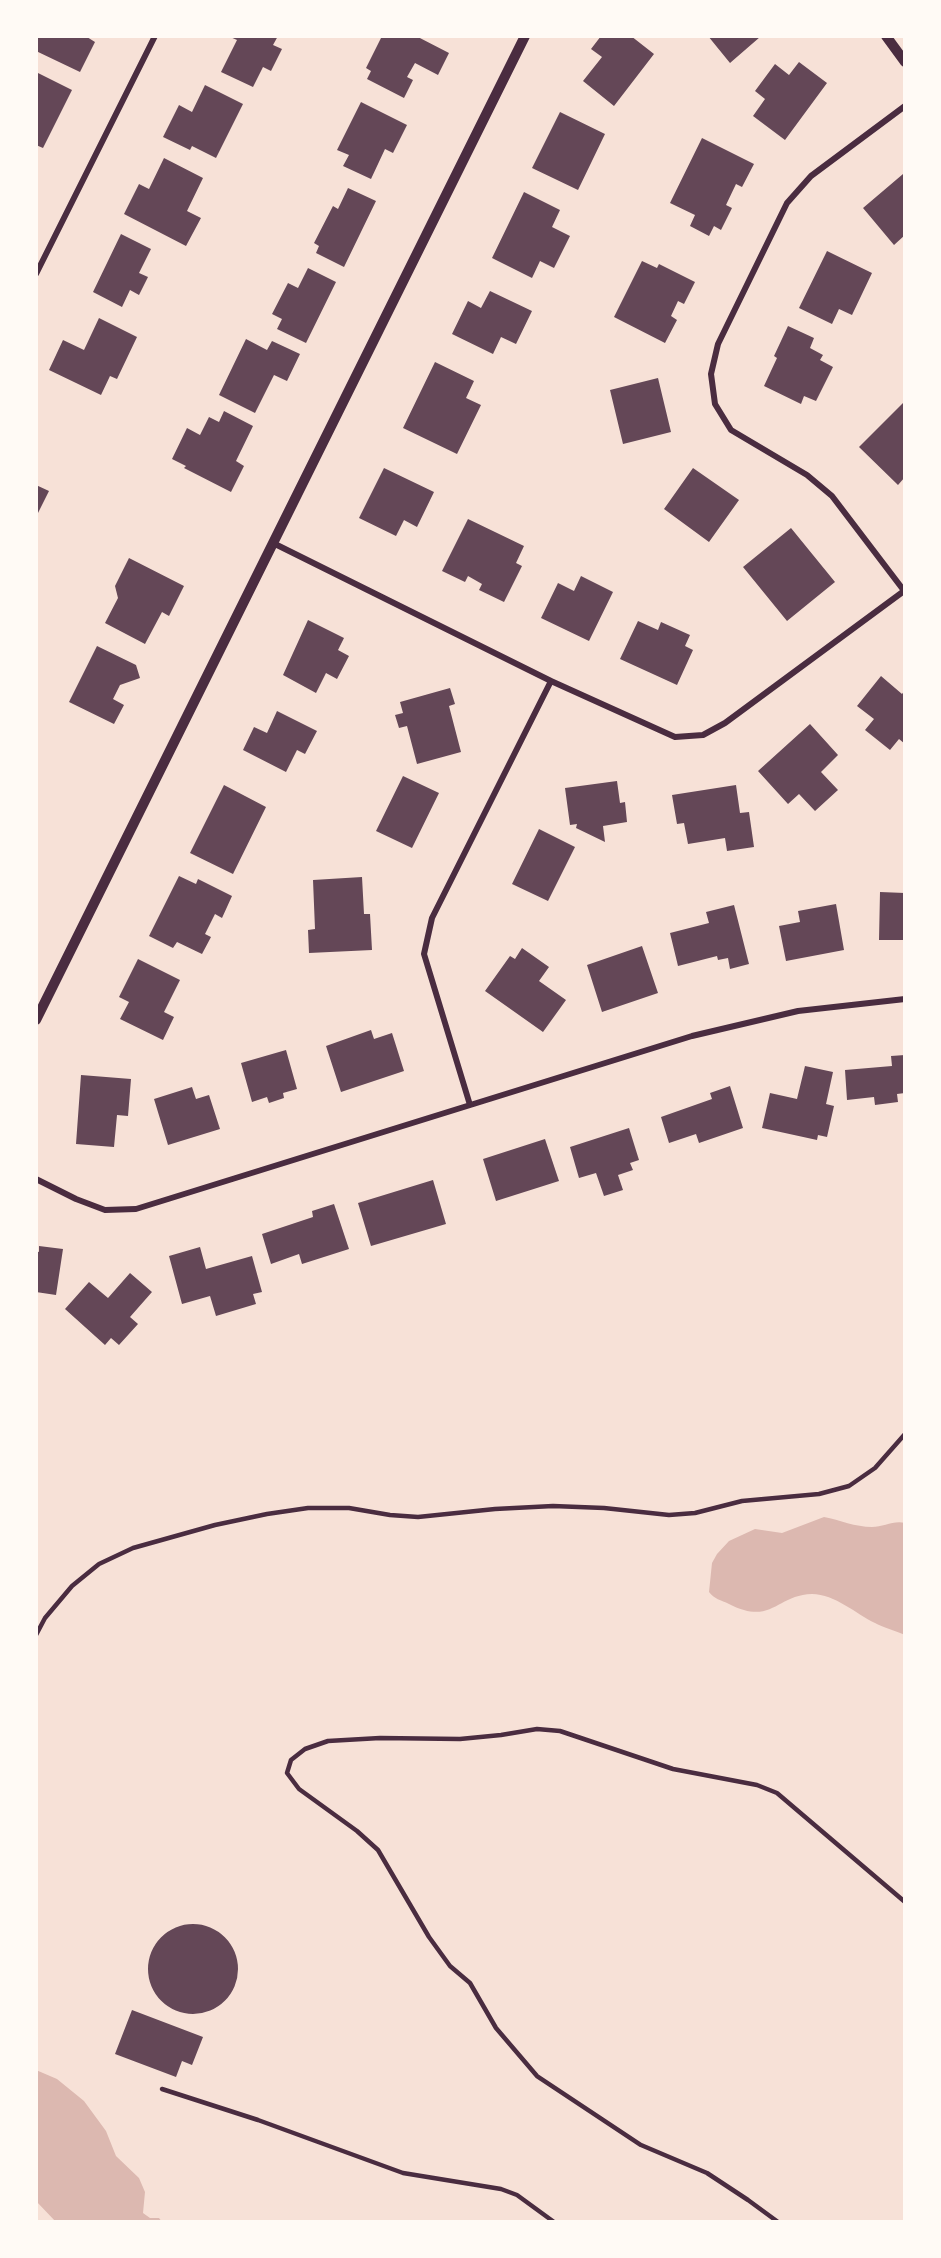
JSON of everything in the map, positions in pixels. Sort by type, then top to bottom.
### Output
[{"type":"street","points":[[36,274],[155,36]]},
{"type":"street","points":[[36,1020],[525,36]]},
{"type":"street","points":[[885,36],[905,62]]},
{"type":"street","points":[[273,543],[551,681],[675,737],[703,735],[725,723],[905,592],[832,496],[807,475],[730,430],[715,404],[711,374],[718,344],[787,203],[811,176],[905,106]]},
{"type":"street","points":[[470,1105],[424,954],[432,918],[551,681]]},
{"type":"street","points":[[36,1179],[76,1199],[105,1210],[136,1209],[743,1022],[798,1011],[905,999]]},
{"type":"lane","points":[[36,1635],[45,1618],[72,1586],[99,1564],[133,1548],[214,1526],[267,1514],[308,1508],[349,1508],[390,1515],[418,1516],[553,1506],[604,1508],[669,1515],[695,1513],[742,1501],[819,1494],[849,1486],[875,1468],[905,1434]]},
{"type":"lane","points":[[778,2222],[706,2174],[642,2145],[537,2076],[496,2028],[470,1983],[450,1966],[429,1937],[378,1850],[357,1831],[299,1790],[287,1773],[291,1760],[305,1749],[328,1741],[380,1738],[460,1739],[537,1729],[560,1731],[674,1769],[757,1785],[777,1793],[905,1902]]},
{"type":"lane","points":[[162,2089],[258,2120],[404,2173],[501,2190],[517,2195],[554,2222]]},
{"type":"shaded area","points":[[824,1517],[866,1527],[897,1522],[905,1523],[905,1635],[821,1595],[800,1596],[765,1611],[755,1612],[743,1610],[715,1598],[709,1592],[712,1563],[729,1541],[755,1529],[782,1533]]},
{"type":"shaded area","points":[[36,2070],[57,2079],[84,2101],[106,2131],[116,2156],[139,2178],[145,2192],[143,2213],[150,2218],[159,2218],[162,2222],[56,2222],[36,2201]]},
{"type":"building","points":[[36,36],[87,36],[95,42],[80,72],[36,51]]},
{"type":"building","points":[[228,36],[278,36],[273,45],[282,49],[271,71],[263,67],[253,87],[221,72],[237,40]]},
{"type":"building","points":[[382,36],[416,36],[449,53],[438,75],[415,63],[407,77],[413,80],[404,98],[367,79],[371,71],[366,68]]},
{"type":"building","points":[[601,36],[631,36],[654,54],[614,106],[583,81],[602,57],[591,49]]},
{"type":"building","points":[[708,36],[759,36],[760,37],[730,63]]},
{"type":"building","points":[[799,62],[827,83],[785,140],[753,116],[765,99],[755,91],[775,64],[789,75]]},
{"type":"building","points":[[36,72],[72,90],[43,148],[36,145]]},
{"type":"building","points":[[205,85],[243,104],[216,158],[192,146],[190,150],[163,137],[179,105],[192,112]]},
{"type":"building","points":[[361,102],[407,125],[393,153],[385,149],[371,179],[343,166],[349,155],[337,150]]},
{"type":"building","points":[[560,112],[605,134],[578,190],[532,168]]},
{"type":"building","points":[[702,138],[754,164],[742,187],[736,184],[726,205],[732,208],[721,230],[714,226],[709,236],[690,226],[695,215],[670,203]]},
{"type":"building","points":[[164,158],[203,178],[187,211],[201,218],[186,246],[124,214],[139,184],[149,189]]},
{"type":"building","points":[[903,174],[905,177],[905,235],[894,245],[863,208]]},
{"type":"building","points":[[348,188],[376,201],[344,267],[316,253],[319,246],[314,243],[333,206],[338,209]]},
{"type":"building","points":[[524,192],[560,210],[552,227],[570,236],[554,268],[540,261],[532,278],[492,258]]},
{"type":"building","points":[[121,234],[151,249],[139,273],[148,277],[139,295],[130,290],[122,307],[93,292]]},
{"type":"building","points":[[827,251],[872,273],[852,315],[839,309],[832,324],[799,308]]},
{"type":"building","points":[[642,261],[657,268],[659,264],[695,282],[684,304],[678,301],[671,316],[677,320],[665,343],[614,317]]},
{"type":"building","points":[[308,268],[336,282],[306,343],[277,329],[282,319],[272,314],[288,283],[298,288]]},
{"type":"building","points":[[490,291],[532,311],[516,344],[501,337],[493,354],[452,334],[468,301],[481,308]]},
{"type":"building","points":[[99,318],[137,337],[117,379],[110,376],[101,395],[49,370],[63,340],[84,350]]},
{"type":"building","points":[[788,326],[814,338],[810,348],[823,355],[820,360],[833,367],[816,401],[804,396],[801,404],[764,386],[777,358],[774,356]]},
{"type":"building","points":[[246,339],[267,350],[272,341],[300,354],[287,381],[274,375],[255,413],[219,395]]},
{"type":"building","points":[[435,362],[474,381],[466,398],[481,405],[457,454],[403,428]]},
{"type":"building","points":[[658,378],[671,432],[623,444],[610,390]]},
{"type":"building","points":[[905,401],[905,477],[898,485],[859,447]]},
{"type":"building","points":[[224,411],[253,426],[236,461],[244,466],[231,492],[184,468],[186,466],[172,459],[187,428],[200,435],[209,417],[219,422]]},
{"type":"building","points":[[384,468],[434,492],[417,527],[404,520],[396,536],[359,518]]},
{"type":"building","points":[[693,468],[739,500],[709,542],[664,509]]},
{"type":"building","points":[[36,485],[49,491],[36,517]]},
{"type":"building","points":[[468,519],[524,546],[516,563],[522,566],[504,602],[479,590],[482,584],[468,576],[465,582],[442,571]]},
{"type":"building","points":[[791,528],[835,582],[787,621],[743,567]]},
{"type":"building","points":[[129,558],[184,586],[169,616],[162,612],[145,644],[105,623],[118,598],[115,586]]},
{"type":"building","points":[[581,576],[613,592],[589,641],[541,618],[558,583],[574,591]]},
{"type":"building","points":[[308,620],[344,638],[338,650],[349,656],[337,679],[326,673],[316,693],[283,675]]},
{"type":"building","points":[[638,621],[658,630],[661,622],[690,635],[685,646],[693,650],[677,685],[620,659]]},
{"type":"building","points":[[97,646],[136,665],[140,678],[120,685],[113,699],[124,705],[114,724],[69,702]]},
{"type":"building","points":[[881,676],[902,694],[905,690],[905,744],[899,739],[890,750],[865,730],[874,719],[857,706]]},
{"type":"building","points":[[450,688],[455,704],[449,706],[461,752],[417,764],[407,726],[399,728],[395,715],[403,713],[400,702]]},
{"type":"building","points":[[277,711],[317,731],[305,754],[297,750],[286,772],[243,750],[254,727],[267,733]]},
{"type":"building","points":[[810,724],[838,755],[821,772],[838,790],[815,811],[799,794],[788,804],[758,771]]},
{"type":"building","points":[[403,776],[439,793],[412,848],[376,831]]},
{"type":"building","points":[[617,781],[620,803],[625,802],[627,822],[603,826],[605,842],[576,828],[577,824],[570,825],[565,788]]},
{"type":"building","points":[[224,785],[266,807],[233,874],[190,853]]},
{"type":"building","points":[[736,785],[740,813],[749,812],[754,847],[727,851],[725,838],[688,844],[684,823],[677,824],[672,795]]},
{"type":"building","points":[[539,829],[575,847],[548,901],[512,884]]},
{"type":"building","points":[[179,876],[196,884],[198,879],[232,896],[222,918],[215,914],[205,934],[211,937],[202,954],[177,942],[173,948],[149,936]]},
{"type":"building","points":[[362,877],[364,914],[370,914],[372,950],[309,953],[308,930],[315,929],[313,880]]},
{"type":"building","points":[[880,892],[905,893],[905,940],[879,940]]},
{"type":"building","points":[[836,904],[844,950],[786,961],[779,926],[800,922],[798,911]]},
{"type":"building","points":[[734,905],[749,964],[730,969],[728,958],[718,960],[717,956],[678,966],[670,933],[709,923],[706,912]]},
{"type":"building","points":[[642,946],[658,993],[602,1012],[587,965]]},
{"type":"building","points":[[522,948],[549,967],[539,981],[566,1000],[543,1032],[485,991],[510,956],[515,959]]},
{"type":"building","points":[[138,959],[180,980],[164,1012],[174,1017],[163,1040],[120,1019],[129,1002],[119,997]]},
{"type":"building","points":[[371,1030],[374,1039],[392,1033],[404,1071],[341,1092],[326,1046]]},
{"type":"building","points":[[286,1050],[297,1089],[283,1093],[284,1098],[269,1103],[267,1097],[252,1102],[241,1063]]},
{"type":"building","points":[[905,1055],[905,1093],[897,1094],[898,1102],[875,1105],[874,1097],[847,1100],[845,1070],[892,1066],[891,1056]]},
{"type":"building","points":[[805,1066],[833,1072],[826,1104],[834,1106],[827,1137],[818,1135],[817,1140],[762,1128],[770,1093],[797,1099]]},
{"type":"building","points":[[81,1075],[131,1079],[128,1116],[117,1115],[114,1147],[76,1144]]},
{"type":"building","points":[[730,1086],[743,1128],[699,1143],[696,1134],[669,1143],[661,1117],[712,1099],[710,1093]]},
{"type":"building","points":[[192,1087],[196,1099],[209,1095],[220,1129],[168,1145],[154,1099]]},
{"type":"building","points":[[629,1128],[639,1160],[630,1163],[633,1170],[618,1175],[623,1190],[604,1196],[596,1173],[579,1178],[570,1147]]},
{"type":"building","points":[[545,1139],[559,1181],[496,1201],[483,1159]]},
{"type":"building","points":[[433,1180],[446,1224],[371,1246],[358,1203]]},
{"type":"building","points":[[334,1204],[349,1249],[302,1264],[299,1254],[271,1264],[262,1234],[313,1217],[312,1211]]},
{"type":"building","points":[[39,1246],[63,1249],[56,1295],[36,1292],[36,1251],[39,1252]]},
{"type":"building","points":[[200,1247],[206,1269],[252,1256],[262,1292],[253,1294],[256,1304],[216,1316],[210,1296],[182,1304],[169,1256]]},
{"type":"building","points":[[130,1273],[152,1292],[130,1317],[138,1324],[119,1345],[111,1338],[105,1345],[65,1309],[89,1282],[108,1298]]},
{"type":"building","points":[[193,1924],[210,1928],[225,1937],[234,1952],[238,1969],[234,1986],[225,2001],[210,2010],[193,2014],[176,2010],[161,2001],[152,1986],[148,1969],[152,1952],[161,1937],[176,1928]]},
{"type":"building","points":[[132,2010],[203,2037],[192,2065],[182,2061],[176,2077],[115,2054]]}]
